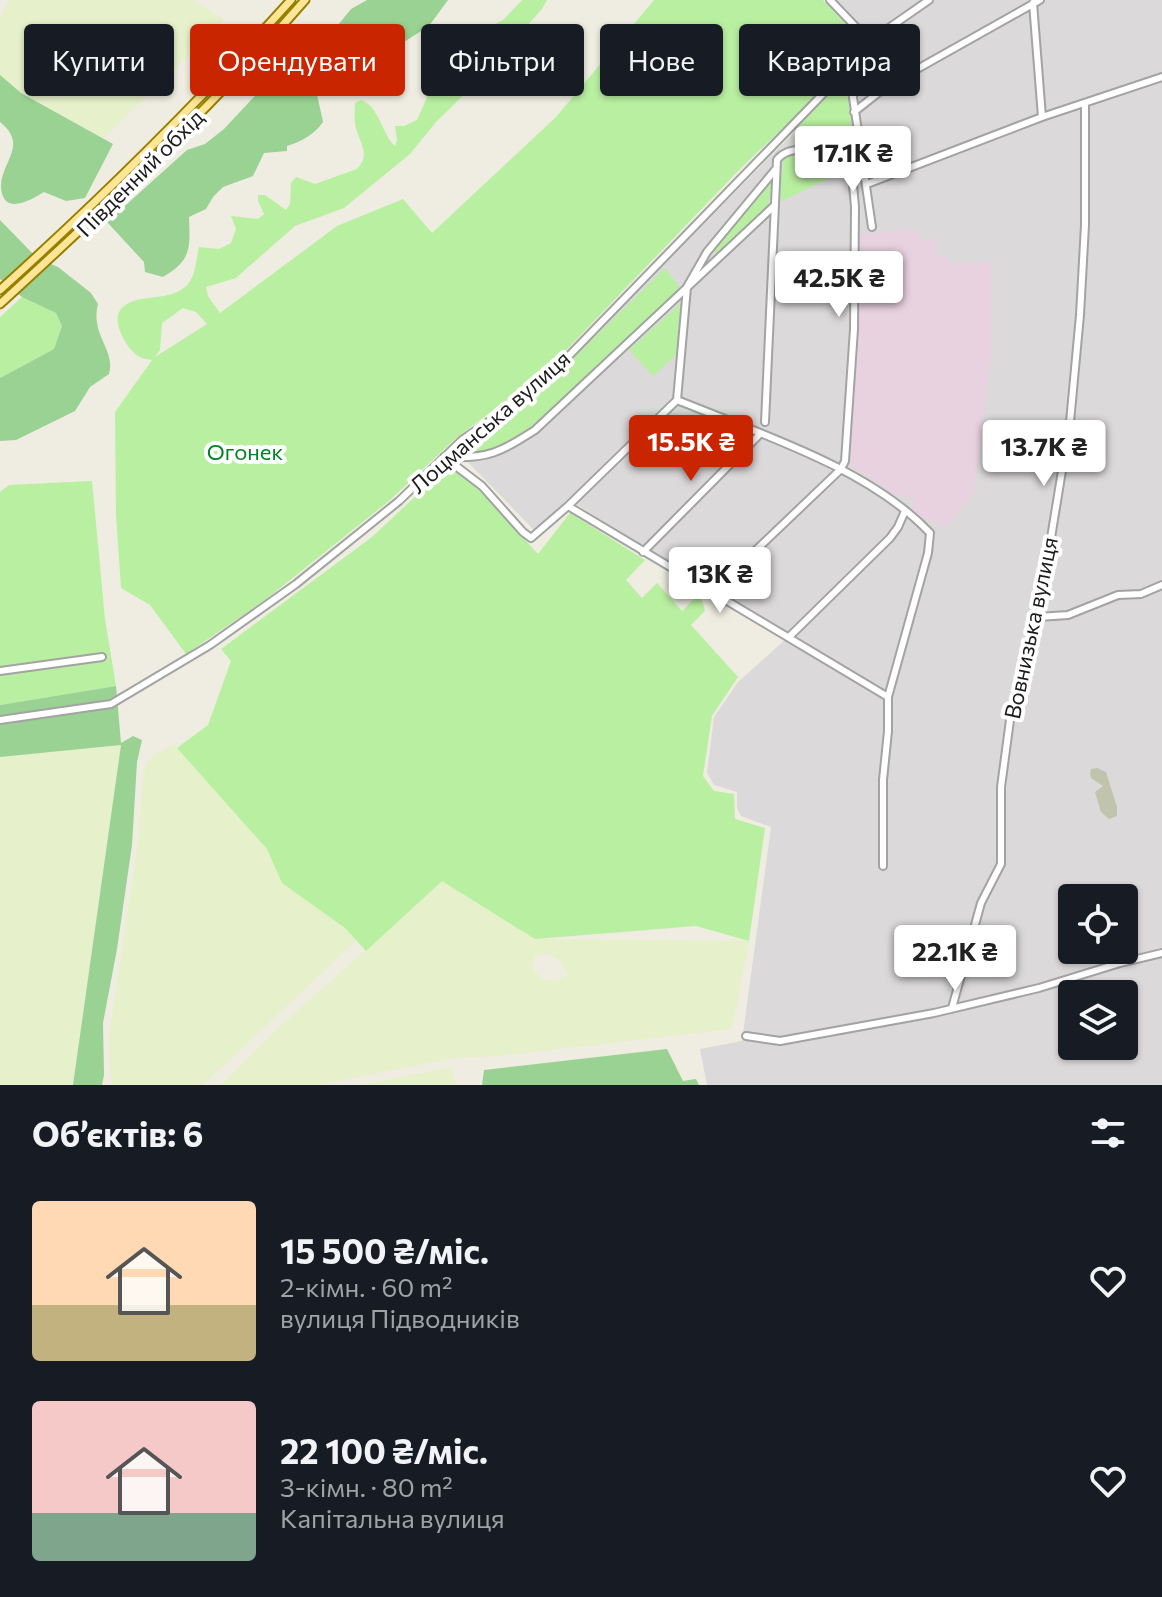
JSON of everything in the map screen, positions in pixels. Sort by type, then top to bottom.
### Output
[{"type":"main road","name":"Південний обхід","points":[[0,290],[62,235],[199,99],[291,0]]},
{"type":"main road","name":"Південний обхід","points":[[0,304],[69,242],[191,123],[305,0]]},
{"type":"street","points":[[830,0],[853,24]]},
{"type":"street","name":"Лоцманська вулиця","points":[[894,24],[929,0]]},
{"type":"street","points":[[854,112],[887,86],[1035,1],[1042,117]]},
{"type":"street","points":[[867,184],[1042,117],[1162,77]]},
{"type":"street","name":"Лоцманська вулиця","points":[[0,720],[111,704],[187,659],[296,584],[399,501],[462,440],[516,403],[558,367],[823,96]]},
{"type":"street","points":[[852,96],[872,227]]},
{"type":"street","name":"Вовнизька вулиця","points":[[952,1008],[981,903],[1001,864],[1001,787],[1010,720],[1038,617],[1070,422],[1085,225],[1085,105]]},
{"type":"street","points":[[786,133],[791,150]]},
{"type":"street","points":[[765,422],[775,170],[780,155],[791,150],[820,150],[860,157]]},
{"type":"street","points":[[711,593],[841,469],[847,448],[854,329],[855,207],[852,174],[860,157]]},
{"type":"street","points":[[444,457],[482,486],[531,538],[568,506],[677,400],[687,287],[707,252],[775,170]]},
{"type":"street","points":[[444,457],[477,459],[502,450],[535,430],[775,205]]},
{"type":"street","points":[[677,400],[841,469],[905,511],[930,533],[928,553],[888,697],[883,780],[883,866]]},
{"type":"street","points":[[643,552],[760,434]]},
{"type":"street","points":[[568,506],[888,697]]},
{"type":"street","points":[[789,637],[890,538],[905,511]]},
{"type":"street","points":[[1038,617],[1068,615],[1118,595],[1141,594],[1162,585]]},
{"type":"street","points":[[0,671],[102,657]]},
{"type":"street","points":[[746,1036],[780,1041],[952,1008],[1039,988],[1162,953]]},
{"type":"shaded area","points":[[10,0],[192,0],[225,20],[221,24],[190,24],[190,54],[174,70],[174,24],[24,24],[24,95],[0,75],[0,17]]},
{"type":"shaded area","points":[[834,0],[1162,0],[1162,1085],[707,1085],[700,1049],[742,1041],[771,827],[741,816],[737,808],[737,792],[714,785],[707,773],[714,717],[738,682],[787,638],[570,500],[535,531],[458,452],[561,368],[830,96],[920,96],[920,24],[855,24]]},
{"type":"shaded area","points":[[27,96],[147,96],[104,138]]},
{"type":"shaded area","points":[[916,229],[921,240],[936,239],[935,255],[946,255],[948,264],[991,262],[991,356],[974,493],[947,526],[911,515],[914,498],[892,493],[847,463],[857,234]]},
{"type":"shaded area","points":[[121,744],[73,1085],[0,1085],[0,757]]},
{"type":"shaded area","points":[[174,744],[267,849],[282,883],[345,928],[356,941],[203,1085],[113,1085],[109,1036],[137,848],[143,777],[147,763],[154,755]]},
{"type":"shaded area","points":[[1091,769],[1106,772],[1117,807],[1117,816],[1109,819],[1101,812],[1095,792],[1103,786],[1090,774]]},
{"type":"shaded area","points":[[442,881],[535,939],[749,941],[732,1029],[498,1056],[453,1058],[319,1085],[221,1085],[277,1029]],"holes":[[[535,952],[535,956],[548,954],[560,961],[568,975],[556,980],[543,980],[533,970]]]},
{"type":"shaded area","points":[[451,1068],[456,1085],[360,1085],[443,1069]]},
{"type":"green space","points":[[367,0],[448,0],[430,24],[421,24],[421,31],[405,41],[405,24],[339,24],[351,9]]},
{"type":"green space","points":[[522,0],[547,0],[529,24],[495,24]]},
{"type":"green space","name":"Огонек","points":[[654,0],[823,0],[845,24],[739,24],[739,96],[816,96],[738,171],[549,368],[455,439],[389,501],[265,600],[186,654],[150,605],[121,588],[116,515],[115,412],[152,360],[140,357],[130,349],[119,328],[118,314],[127,304],[169,295],[185,287],[193,274],[199,247],[219,249],[231,243],[236,229],[231,216],[258,219],[264,214],[258,195],[265,195],[286,210],[290,204],[291,183],[296,177],[315,184],[357,169],[364,153],[355,124],[355,103],[361,100],[372,108],[395,146],[395,126],[417,120],[428,96],[463,96],[410,154],[344,208],[295,226],[236,278],[206,287],[208,296],[220,313],[337,226],[403,199],[432,233],[556,117],[574,96],[584,96],[584,84],[600,64],[600,96],[723,96],[723,24],[634,24]],"holes":[[[183,308],[196,312],[207,324],[155,357],[160,350],[162,323]]]},
{"type":"green space","points":[[0,75],[24,96],[113,144],[85,198],[66,201],[44,192],[12,204],[6,201],[1,186],[13,146],[12,138],[0,122]]},
{"type":"green space","points":[[255,96],[317,96],[323,122],[307,137],[287,146],[287,151],[264,153],[253,176],[223,187],[206,209],[189,217],[187,252],[172,271],[163,277],[145,272],[144,262],[107,222],[187,150],[205,144]]},
{"type":"green space","points":[[826,96],[848,97],[855,153],[831,146],[793,143],[802,120]]},
{"type":"green space","points":[[812,153],[852,163],[848,169],[782,201],[780,191],[784,155]]},
{"type":"green space","points":[[773,175],[768,207],[716,254],[712,249]]},
{"type":"green space","points":[[0,220],[37,258],[58,267],[91,293],[98,304],[97,325],[110,365],[109,374],[90,387],[75,411],[16,440],[0,441],[0,378],[54,349],[62,326],[56,313],[22,297],[0,279]]},
{"type":"green space","points":[[665,268],[681,289],[570,394],[533,425],[492,450],[477,456],[463,451],[551,380]]},
{"type":"green space","points":[[22,297],[56,313],[62,326],[54,349],[0,378],[0,317]]},
{"type":"green space","points":[[682,302],[679,352],[653,376],[629,350]]},
{"type":"green space","points":[[448,466],[468,477],[538,554],[570,513],[645,560],[626,580],[642,598],[657,583],[682,611],[700,593],[705,611],[691,625],[738,677],[712,716],[703,776],[714,791],[734,794],[735,819],[765,828],[749,941],[696,926],[535,939],[442,881],[366,951],[345,928],[282,883],[267,849],[177,748],[208,725],[231,661],[221,649],[372,537]]},
{"type":"green space","points":[[92,481],[105,619],[116,686],[0,705],[0,492],[9,485]]},
{"type":"green space","points":[[116,686],[121,743],[133,736],[142,740],[137,762],[132,845],[103,1023],[102,1085],[73,1085],[121,745],[0,757],[0,705]]},
{"type":"green space","points":[[667,1049],[683,1081],[696,1079],[699,1085],[482,1085],[484,1070]]}]
